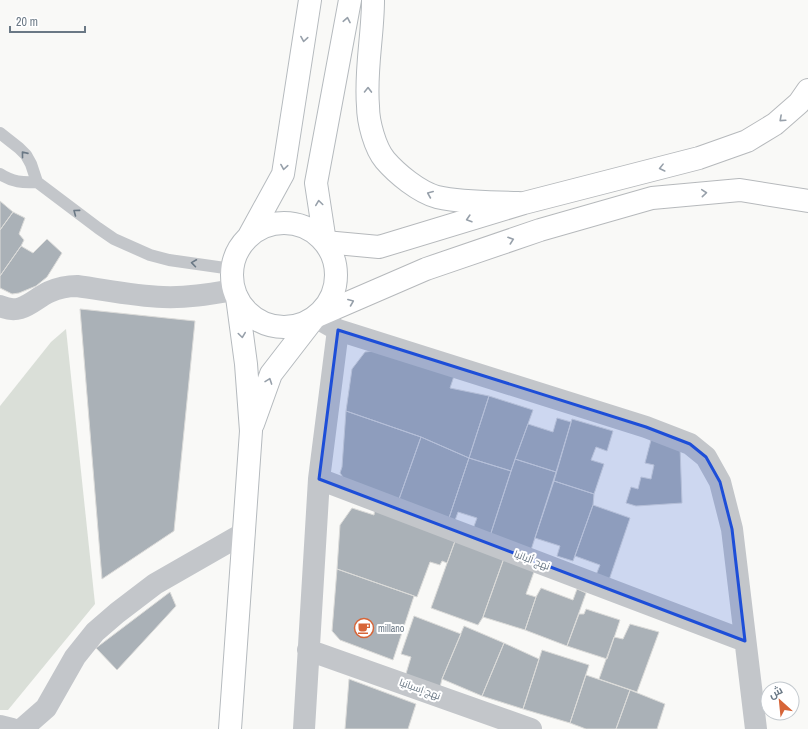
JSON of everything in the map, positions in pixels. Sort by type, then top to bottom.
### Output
[{"type":"main road","points":[[230,729],[251,431],[246,364],[234,285],[235,257],[240,246],[249,236],[283,174],[310,0]]},
{"type":"main road","points":[[324,242],[316,183],[350,0]]},
{"type":"main road","points":[[373,0],[368,56],[368,107],[374,138],[385,160],[418,189],[436,196],[469,202],[524,203]]},
{"type":"main road","points":[[324,242],[379,247],[524,203],[698,158],[746,141],[776,124],[799,103],[808,90]]},
{"type":"main road","points":[[234,285],[245,310],[256,319],[271,325],[286,327],[301,324],[426,269],[540,230],[652,198],[740,190],[808,201]]},
{"type":"main road","points":[[249,236],[262,227],[279,223],[296,224],[312,230],[324,242],[333,256],[336,273],[334,290],[326,305],[271,374],[251,431]]},
{"type":"street","points":[[0,306],[4,308],[16,309],[28,306],[47,293],[67,286],[77,286],[141,296],[164,297],[187,296],[234,285]]},
{"type":"street","points":[[315,317],[338,330],[646,427],[690,444],[706,457],[720,482],[732,529],[756,729]]},
{"type":"street","points":[[304,729],[319,479],[338,330]]},
{"type":"street","name":"نهج ألبانيا","points":[[319,479],[745,641]]},
{"type":"street","points":[[22,729],[46,708],[75,657],[95,632],[155,584],[244,534]]},
{"type":"street","name":"نهج إسبانيا","points":[[308,650],[531,729]]},
{"type":"street","points":[[0,726],[12,729]]},
{"type":"lane","points":[[0,133],[26,155],[31,164],[37,182],[114,239],[150,255],[169,260],[234,285]]},
{"type":"lane","points":[[0,174],[16,182],[37,182]]},
{"type":"highlighted area","points":[[338,330],[646,427],[690,444],[706,457],[720,482],[732,529],[745,641],[319,479]]},
{"type":"shaded area","points":[[66,329],[95,604],[8,710],[0,710],[0,406],[51,342]]},
{"type":"building","points":[[0,201],[13,212],[0,230]]},
{"type":"building","points":[[13,212],[25,218],[19,234],[24,240],[0,276],[0,230]]},
{"type":"building","points":[[47,239],[62,253],[47,277],[36,286],[19,293],[12,294],[0,288],[0,276],[21,246],[33,253]]},
{"type":"building","points":[[80,309],[195,321],[174,531],[102,579]]},
{"type":"building","points":[[382,350],[456,370],[450,388],[489,396],[469,458],[421,437],[346,411],[352,369],[365,352]]},
{"type":"building","points":[[489,396],[533,410],[511,471],[469,458]]},
{"type":"building","points":[[346,411],[421,437],[398,502],[348,484],[340,473],[342,467]]},
{"type":"building","points":[[557,418],[571,422],[556,472],[515,459],[528,424],[553,432]]},
{"type":"building","points":[[572,419],[613,431],[607,451],[596,447],[591,460],[604,464],[594,494],[554,481]]},
{"type":"building","points":[[421,437],[469,458],[447,524],[398,502]]},
{"type":"building","points":[[651,440],[680,447],[682,503],[636,506],[626,503],[631,487],[638,489],[641,477],[651,479],[654,465],[645,463]]},
{"type":"building","points":[[469,458],[511,471],[490,536],[473,529],[477,518],[458,512],[453,526],[447,524]]},
{"type":"building","points":[[515,459],[556,472],[531,550],[490,536]]},
{"type":"building","points":[[554,481],[594,494],[593,505],[573,561],[557,556],[560,546],[535,538]]},
{"type":"building","points":[[593,505],[630,518],[609,580],[596,575],[600,565],[575,556]]},
{"type":"building","points":[[375,506],[455,541],[447,563],[442,561],[440,565],[430,562],[417,597],[337,569],[340,525],[352,508],[374,515]]},
{"type":"building","points":[[455,541],[504,558],[483,617],[478,625],[431,608]]},
{"type":"building","points":[[504,558],[535,569],[526,594],[536,597],[525,630],[483,617]]},
{"type":"building","points":[[337,569],[414,596],[393,660],[340,640],[332,631]]},
{"type":"building","points":[[541,588],[573,600],[577,589],[586,593],[567,646],[525,630],[536,597]]},
{"type":"building","points":[[170,592],[176,606],[117,670],[96,648]]},
{"type":"building","points":[[586,609],[620,620],[607,659],[567,646],[579,614],[584,614]]},
{"type":"building","points":[[414,616],[461,634],[442,679],[439,691],[405,677],[411,657],[401,654]]},
{"type":"building","points":[[630,624],[659,632],[637,692],[599,679],[614,637],[623,639]]},
{"type":"building","points":[[464,626],[504,643],[482,696],[442,679]]},
{"type":"building","points":[[504,643],[539,659],[523,709],[482,696]]},
{"type":"building","points":[[542,650],[589,665],[570,723],[523,709]]},
{"type":"building","points":[[586,675],[630,690],[616,729],[586,729],[570,723]]},
{"type":"building","points":[[349,679],[416,704],[408,729],[345,729]]},
{"type":"building","points":[[630,690],[665,704],[657,729],[616,729]]},
{"type":"place","name":"millano","points":[[364,628]]}]
